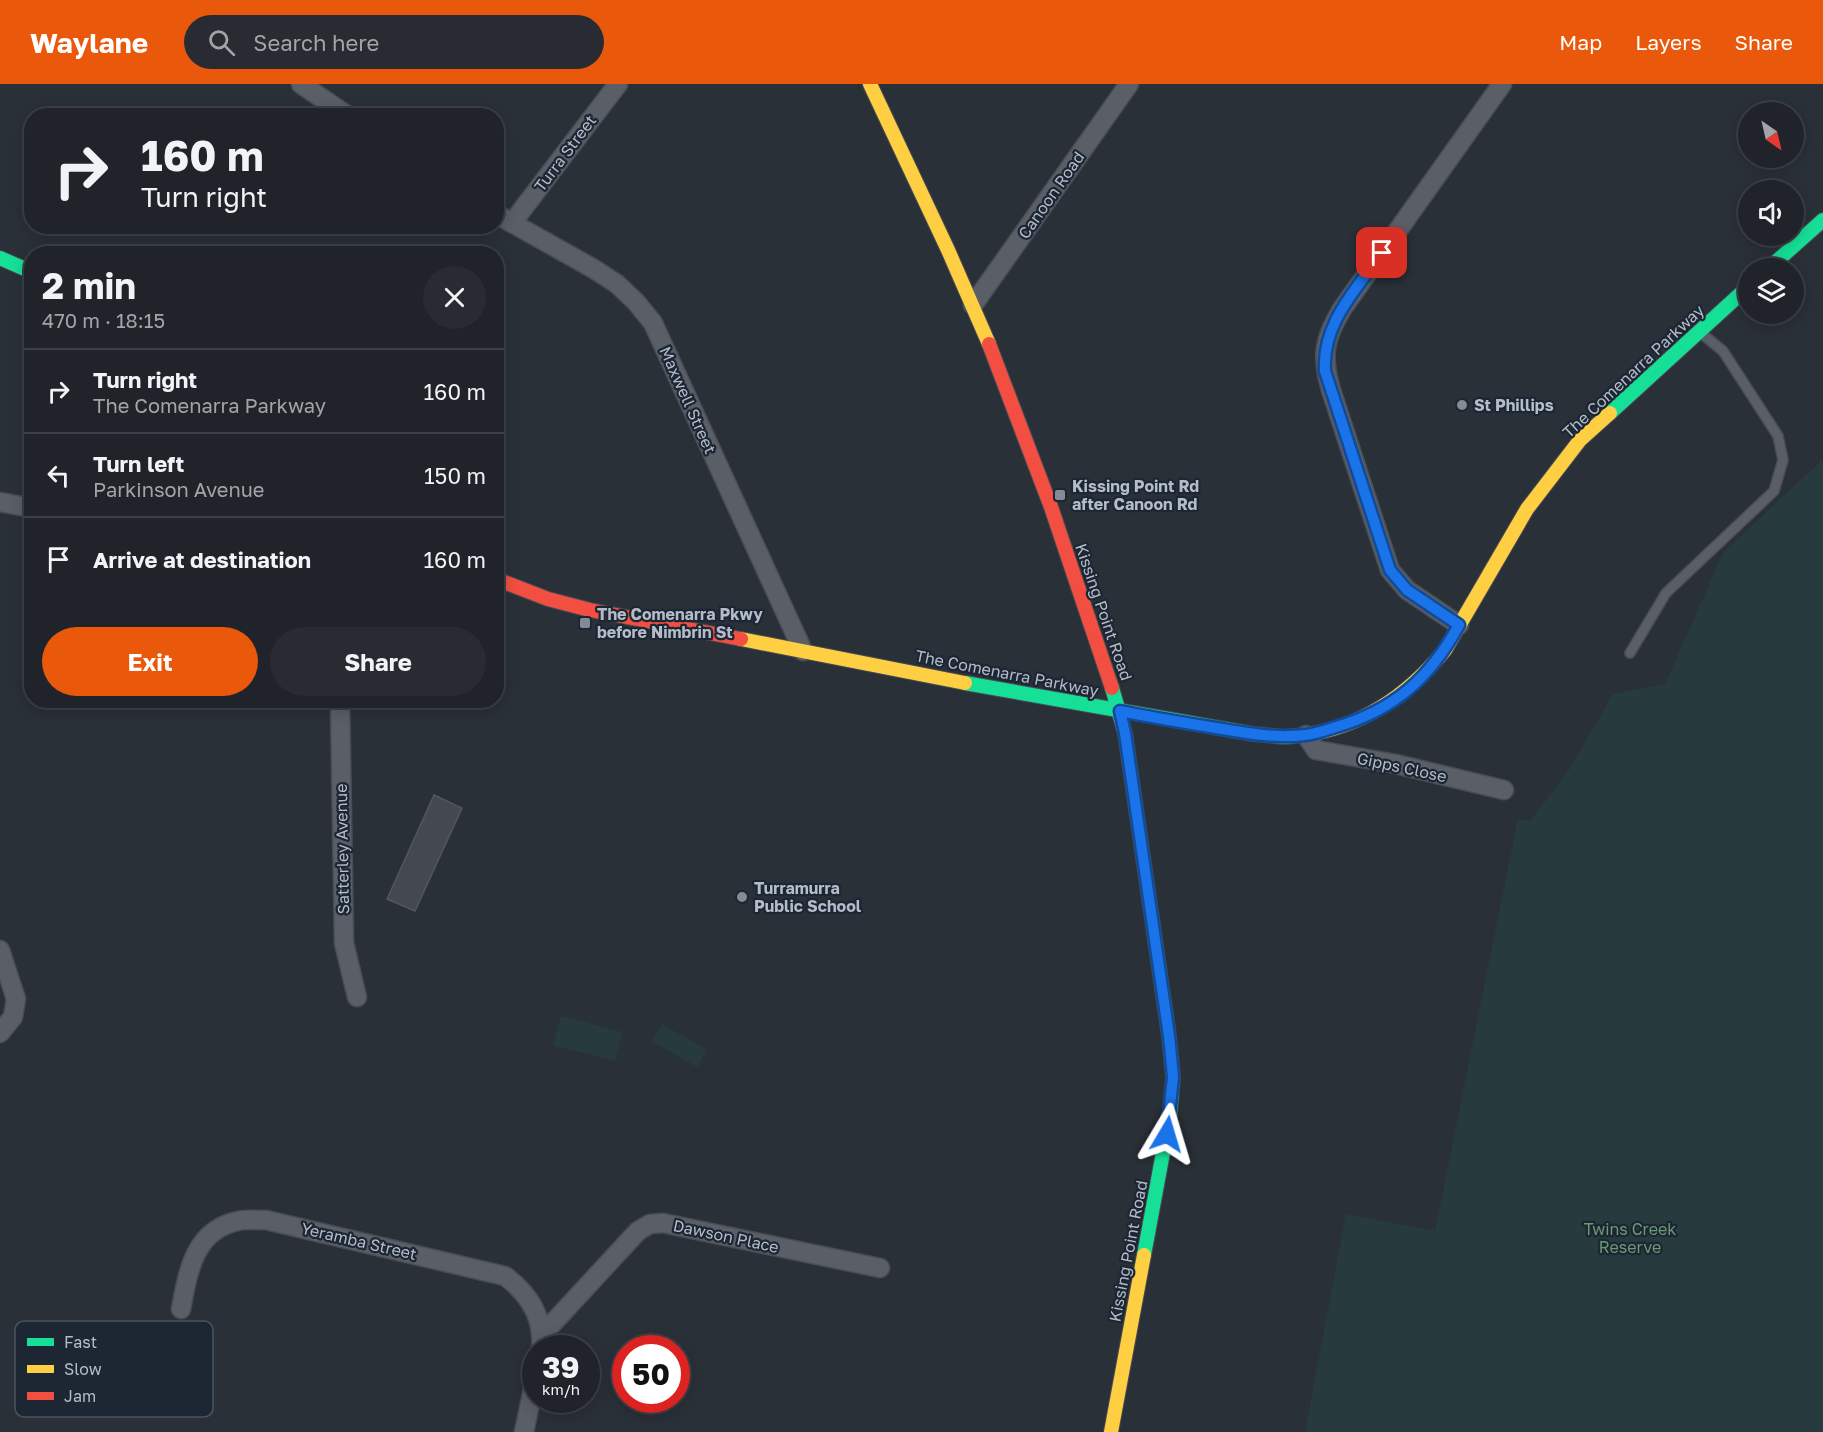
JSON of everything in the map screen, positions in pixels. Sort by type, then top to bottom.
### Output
[{"type":"main road","name":"Kissing Point Road","points":[[870,84],[973,305],[1042,485],[1120,711],[1125,733],[1173,1077],[1170,1115],[1157,1193],[1111,1432]]},
{"type":"main road","points":[[1780,258],[1823,220]]},
{"type":"main road","points":[[2,255],[24,267]]},
{"type":"main road","name":"The Comenarra Parkway","points":[[504,582],[548,599],[590,610],[1077,705],[1266,736],[1306,735],[1350,723],[1374,713],[1397,699],[1430,670],[1445,650],[1527,509],[1563,461],[1606,416],[1738,296]]},
{"type":"street","points":[[301,84],[336,108]]},
{"type":"street","name":"Turra Street","points":[[504,218],[618,84]]},
{"type":"street","name":"Canoon Road","points":[[973,305],[1129,84]]},
{"type":"street","points":[[1459,625],[1407,590],[1390,570],[1325,371],[1324,353],[1333,325],[1342,309],[1502,84]]},
{"type":"street","name":"Maxwell Street","points":[[504,218],[617,284],[653,323],[803,651]]},
{"type":"street","points":[[0,502],[24,506]]},
{"type":"street","name":"Satterley Avenue","points":[[340,708],[344,943],[357,997]]},
{"type":"street","name":"Gipps Close","points":[[1306,735],[1316,750],[1396,764],[1504,790]]},
{"type":"street","points":[[0,950],[16,999],[13,1017],[0,1032]]},
{"type":"street","name":"Yeramba Street","points":[[181,1309],[190,1266],[199,1246],[217,1230],[237,1221],[266,1220],[505,1276],[520,1287],[532,1304],[542,1329],[542,1335]]},
{"type":"street","name":"Dawson Place","points":[[542,1329],[552,1324],[638,1231],[650,1224],[663,1223],[880,1268]]},
{"type":"street","points":[[524,1432],[528,1413]]},
{"type":"lane","points":[[1630,653],[1666,593],[1774,491],[1783,460],[1778,436],[1729,360],[1723,351],[1699,332]]},
{"type":"green space","name":"Twins Creek Reserve","points":[[1823,459],[1823,1432],[1305,1432],[1346,1214],[1435,1231],[1518,819],[1530,821],[1567,773],[1613,694],[1665,684],[1723,553]]},
{"type":"green space","points":[[561,1016],[622,1032],[615,1061],[553,1045]]},
{"type":"green space","points":[[662,1024],[707,1050],[697,1067],[652,1041]]},
{"type":"building","points":[[434,795],[462,808],[415,911],[387,899]]},
{"type":"traffic: fast","points":[[1780,258],[1823,220]]},
{"type":"traffic: fast","points":[[0,258],[24,268]]},
{"type":"traffic: fast","points":[[1610,413],[1738,296]]},
{"type":"traffic: fast","points":[[965,683],[1253,734],[1285,737],[1304,735]]},
{"type":"traffic: fast","points":[[1112,688],[1125,733],[1173,1077],[1170,1115],[1144,1255]]},
{"type":"traffic: slow","points":[[870,84],[948,250],[989,344]]},
{"type":"traffic: slow","points":[[1304,735],[1345,725],[1364,716],[1399,695],[1431,666],[1445,650],[1527,509],[1580,440],[1610,413]]},
{"type":"traffic: slow","points":[[741,639],[965,683]]},
{"type":"traffic: slow","points":[[1111,1432],[1144,1255]]},
{"type":"traffic: jam","points":[[989,344],[1051,507],[1112,688]]},
{"type":"traffic: jam","points":[[504,582],[548,599],[590,610],[741,639]]},
{"type":"place","name":"St Phillips","points":[[1462,405]]},
{"type":"place","name":"Kissing Point Rd after Canoon Rd","points":[[1060,495]]},
{"type":"place","name":"The Comenarra Pkwy before Nimbrin St","points":[[585,623]]},
{"type":"place","name":"Turramurra Public School","points":[[742,897]]},
{"type":"route","points":[[1167,1134],[1173,1077],[1169,1036],[1120,711],[1266,736],[1306,735],[1320,732],[1374,713],[1403,694],[1430,670],[1459,625],[1407,590],[1390,570],[1325,371],[1324,353],[1333,325],[1382,253]]}]
